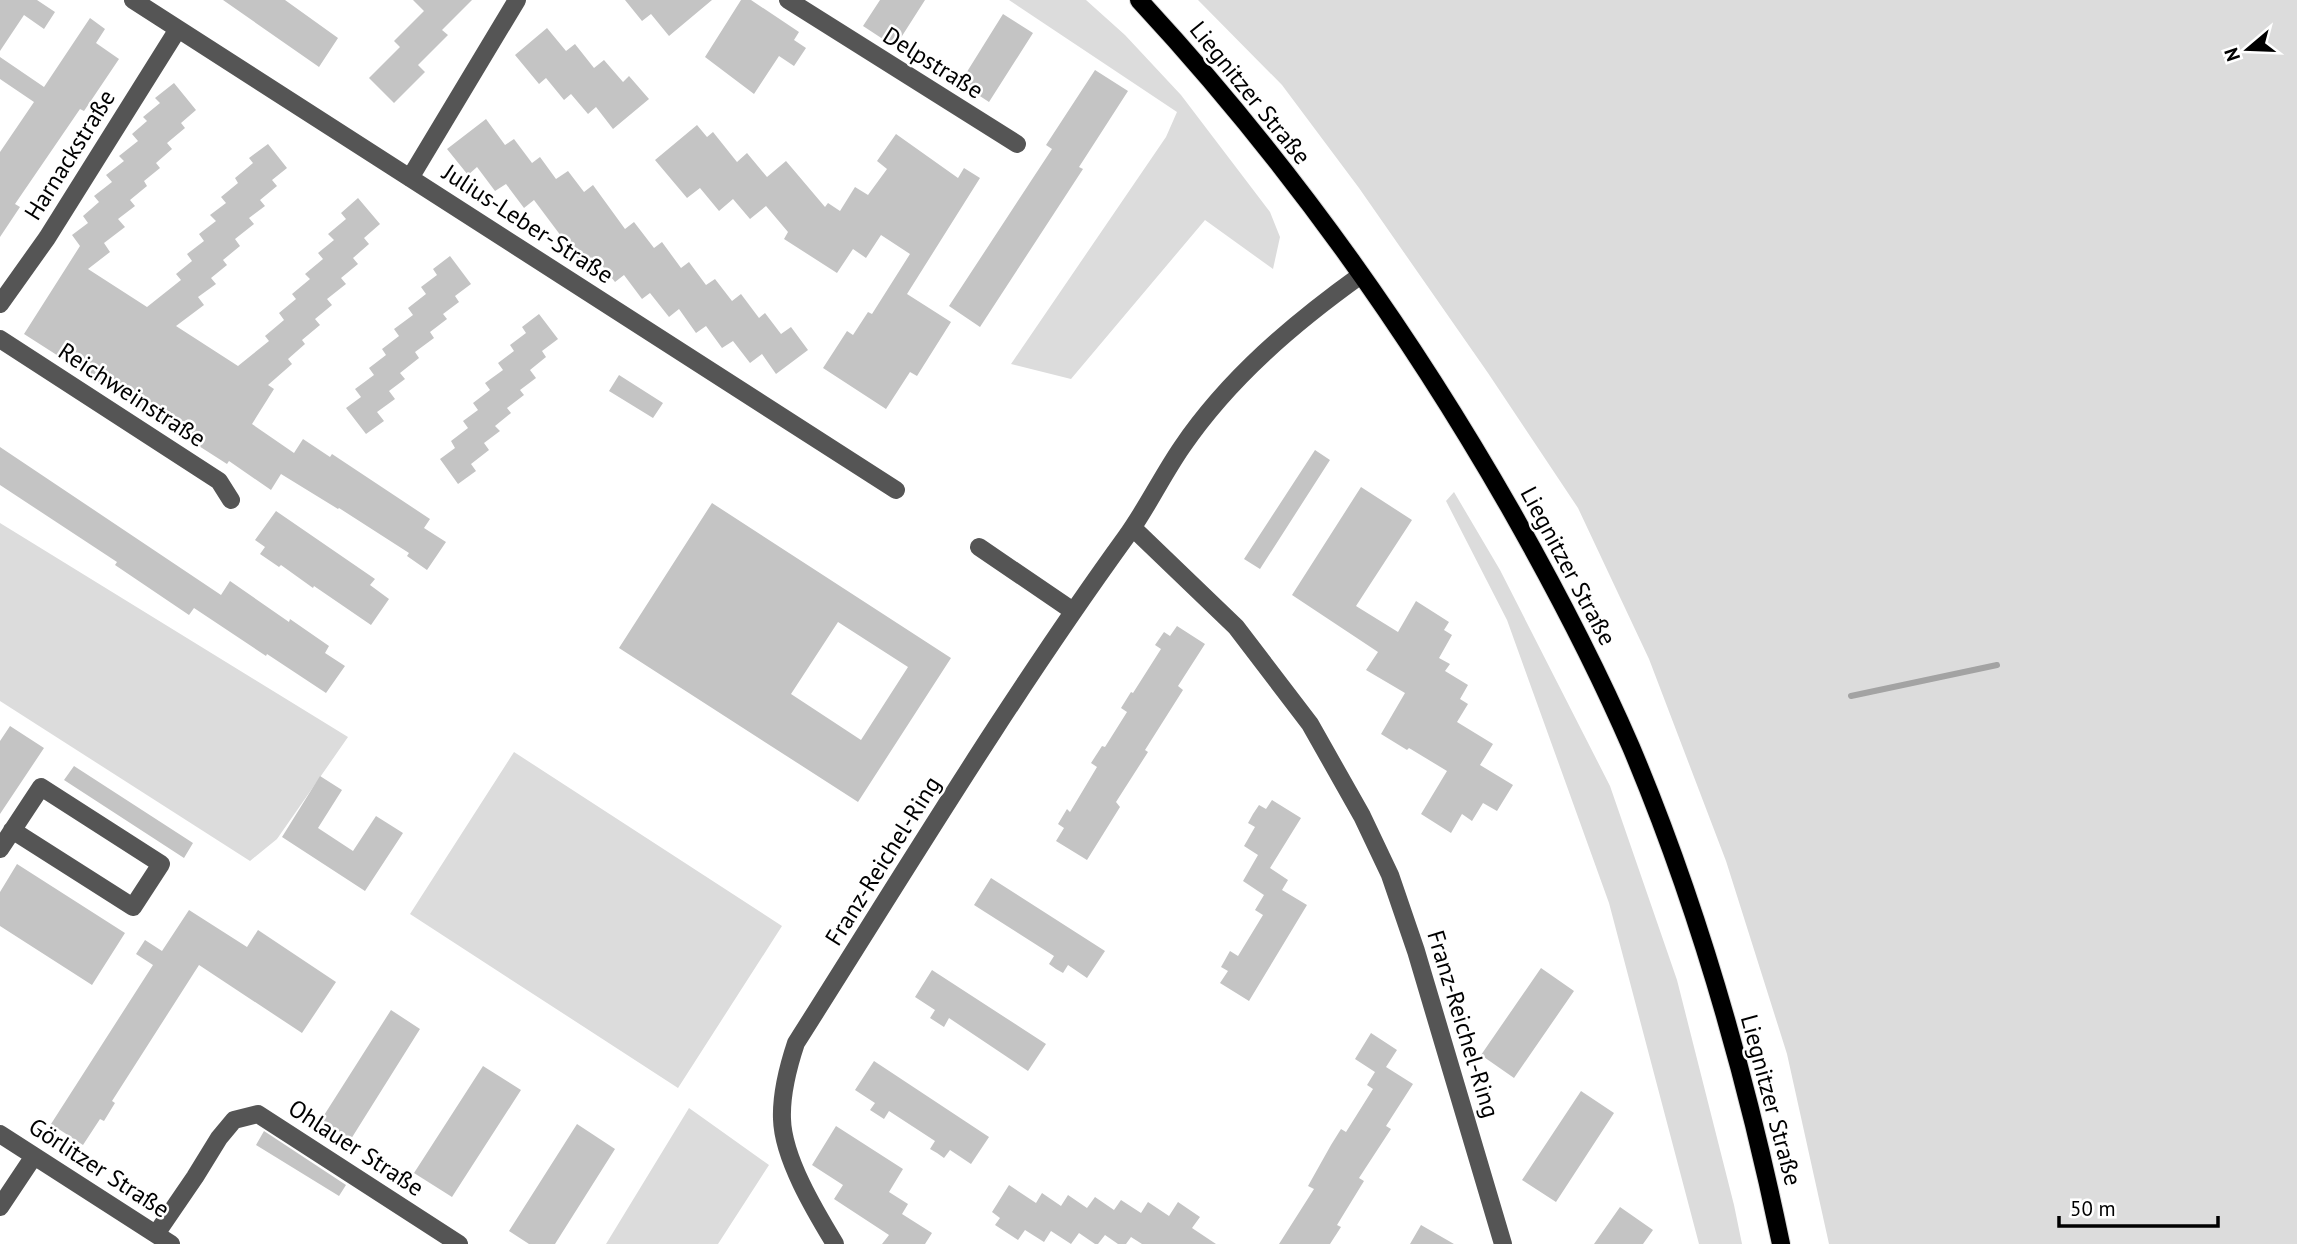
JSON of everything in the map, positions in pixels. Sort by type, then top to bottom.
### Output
[{"type":"main road","name":"Liegnitzer Straße","points":[[1139,0],[1231,102],[1361,275],[1466,432],[1558,595],[1609,696],[1683,887],[1720,1003],[1750,1111],[1781,1244]]},
{"type":"street","name":"Julius-Leber-Straße","points":[[133,0],[897,490]]},
{"type":"street","points":[[410,177],[517,0]]},
{"type":"street","name":"Delpstraße","points":[[788,0],[1017,144]]},
{"type":"street","name":"Harnackstraße","points":[[0,304],[47,237],[178,29]]},
{"type":"street","name":"Franz-Reichel-Ring","points":[[835,1244],[802,1187],[782,1121],[788,1067],[796,1043],[898,880],[1073,611],[1133,528],[1182,447],[1214,405],[1286,332],[1361,275]]},
{"type":"street","name":"Reichweinstraße","points":[[0,339],[219,481],[230,500]]},
{"type":"street","name":"Franz-Reichel-Ring","points":[[1133,528],[1236,627],[1310,724],[1362,816],[1390,875],[1416,951],[1503,1244]]},
{"type":"street","points":[[979,547],[1073,611]]},
{"type":"street","points":[[0,849],[12,830],[41,787],[161,864],[133,907],[12,830]]},
{"type":"street","name":"Ohlauer Straße","points":[[156,1234],[219,1138],[234,1120],[258,1114],[459,1244]]},
{"type":"street","name":"Görlitzer Straße","points":[[0,1134],[171,1244]]},
{"type":"street","points":[[0,1206],[34,1156]]},
{"type":"shaded area","points":[[1009,0],[1086,0],[1125,35],[1181,95],[1270,212],[1280,237],[1273,269],[1205,220],[1071,379],[1011,364],[1166,137],[1177,112]]},
{"type":"shaded area","points":[[1198,0],[2297,0],[2297,1244],[1829,1244],[1787,1054],[1726,861],[1649,659],[1578,508],[1359,188],[1282,85]]},
{"type":"shaded area","points":[[1454,492],[1500,570],[1610,786],[1677,980],[1742,1244],[1699,1244],[1609,903],[1507,620],[1446,501]]},
{"type":"shaded area","points":[[0,523],[348,737],[277,839],[250,861],[0,701]]},
{"type":"shaded area","points":[[514,752],[782,926],[678,1088],[410,914]]},
{"type":"shaded area","points":[[689,1108],[769,1165],[718,1244],[606,1244]]},
{"type":"building","points":[[0,0],[37,0],[55,12],[44,29],[24,15],[0,51]]},
{"type":"building","points":[[223,0],[285,0],[338,38],[319,67]]},
{"type":"building","points":[[413,0],[472,0],[442,30],[448,35],[418,65],[425,72],[394,103],[369,78],[400,47],[394,41],[424,11]]},
{"type":"building","points":[[625,0],[712,0],[669,36],[651,14],[642,21]]},
{"type":"building","points":[[741,0],[751,0],[799,32],[794,40],[806,48],[794,66],[779,56],[754,94],[705,57]]},
{"type":"building","points":[[880,0],[925,0],[895,47],[863,26]]},
{"type":"building","points":[[1003,14],[1033,33],[989,102],[960,83]]},
{"type":"building","points":[[90,18],[105,29],[96,43],[119,59],[84,111],[80,109],[15,204],[20,207],[0,237],[0,152],[34,102],[0,79],[0,57],[44,87]]},
{"type":"building","points":[[547,28],[566,51],[575,44],[594,68],[604,60],[623,82],[629,76],[649,99],[613,129],[596,107],[588,114],[571,94],[564,100],[546,78],[539,84],[515,55]]},
{"type":"building","points":[[1095,70],[1128,91],[1079,167],[1083,169],[980,327],[949,306],[1052,149],[1046,145]]},
{"type":"building","points":[[174,83],[196,110],[181,123],[185,128],[167,143],[172,149],[156,163],[160,168],[144,181],[147,186],[130,200],[135,206],[118,219],[125,227],[104,243],[110,252],[88,269],[147,307],[181,280],[176,274],[192,261],[187,254],[204,241],[199,234],[216,221],[210,215],[226,203],[221,197],[238,183],[235,178],[253,163],[249,158],[268,144],[287,168],[272,180],[277,186],[260,200],[265,206],[249,218],[254,224],[235,239],[240,246],[223,260],[227,265],[211,278],[216,284],[198,297],[204,305],[176,326],[238,366],[269,341],[265,336],[284,320],[279,313],[296,299],[292,294],[310,279],[305,274],[323,259],[318,253],[334,240],[328,234],[346,219],[341,213],[358,198],[380,224],[364,238],[369,244],[353,258],[358,264],[341,278],[346,284],[327,299],[332,305],[315,319],[320,325],[302,340],[305,344],[288,359],[292,364],[268,385],[274,389],[252,424],[294,453],[303,439],[330,457],[332,454],[430,519],[424,528],[446,542],[427,570],[407,556],[409,553],[281,474],[271,490],[24,334],[80,246],[72,235],[88,223],[83,216],[99,202],[94,196],[112,182],[106,175],[124,161],[119,156],[138,141],[132,134],[147,121],[143,117],[160,103],[155,98]]},
{"type":"building","points":[[486,119],[505,145],[514,139],[532,163],[540,157],[556,179],[568,171],[584,192],[593,185],[625,229],[634,222],[654,248],[662,242],[681,268],[689,262],[706,285],[715,279],[732,301],[741,294],[759,318],[765,313],[781,334],[791,327],[808,350],[776,374],[762,354],[750,363],[733,341],[722,348],[706,326],[696,333],[679,309],[669,317],[650,293],[642,299],[624,275],[615,282],[597,259],[585,268],[534,200],[524,208],[506,184],[495,191],[477,167],[468,175],[447,149]]},
{"type":"building","points":[[697,125],[707,137],[713,132],[737,162],[747,153],[767,177],[786,161],[825,207],[828,203],[840,211],[855,187],[868,195],[887,169],[877,161],[896,134],[958,178],[964,168],[980,178],[907,294],[951,322],[917,376],[910,372],[886,409],[823,368],[847,331],[853,335],[868,312],[872,314],[910,254],[881,235],[866,258],[853,249],[837,273],[784,239],[788,232],[766,206],[750,219],[733,199],[719,211],[700,188],[687,198],[655,160]]},
{"type":"building","points":[[450,256],[471,284],[455,296],[459,302],[443,314],[447,319],[430,332],[434,338],[415,352],[419,358],[400,373],[405,379],[389,391],[395,399],[377,412],[384,421],[366,434],[346,408],[361,397],[355,389],[374,375],[369,368],[386,355],[382,349],[399,336],[394,329],[413,315],[408,308],[426,294],[421,287],[437,275],[433,269]]},
{"type":"building","points":[[539,314],[558,339],[542,351],[546,357],[530,370],[536,378],[520,390],[524,395],[507,408],[511,413],[495,426],[500,431],[484,443],[489,450],[471,464],[476,471],[458,484],[440,459],[455,448],[451,441],[468,428],[463,421],[478,410],[473,403],[490,390],[485,383],[503,370],[498,363],[514,351],[510,345],[526,333],[522,327]]},
{"type":"building","points":[[619,375],[663,403],[653,418],[609,391]]},
{"type":"building","points":[[0,447],[221,595],[230,581],[289,622],[290,619],[329,646],[325,653],[345,666],[326,693],[194,608],[189,615],[115,565],[117,562],[0,485]]},
{"type":"building","points":[[1315,450],[1330,460],[1260,569],[1244,559]]},
{"type":"building","points":[[1361,487],[1412,520],[1356,606],[1398,632],[1416,601],[1449,622],[1444,630],[1452,635],[1439,658],[1450,664],[1445,671],[1468,685],[1460,699],[1468,704],[1457,722],[1493,744],[1480,765],[1513,785],[1497,811],[1483,803],[1472,821],[1462,814],[1451,833],[1421,814],[1447,771],[1381,734],[1405,693],[1366,670],[1378,652],[1292,595]]},
{"type":"building","points":[[712,503],[951,658],[858,802],[619,648]],"holes":[[[838,622],[908,667],[861,740],[791,694]]]},
{"type":"building","points":[[276,511],[375,579],[370,585],[389,599],[371,625],[314,586],[313,588],[260,554],[265,547],[255,540]]},
{"type":"building","points":[[1177,626],[1205,644],[1178,686],[1183,690],[1145,750],[1148,752],[1116,802],[1120,807],[1087,860],[1056,841],[1064,828],[1058,824],[1067,809],[1070,812],[1097,767],[1091,763],[1102,746],[1105,747],[1127,712],[1121,708],[1161,649],[1155,645],[1164,632],[1170,636]]},
{"type":"building","points":[[10,726],[44,748],[0,814],[0,741]]},
{"type":"building","points":[[74,766],[193,843],[184,858],[64,780]]},
{"type":"building","points":[[320,776],[342,790],[318,828],[353,851],[376,816],[403,833],[365,891],[282,837]]},
{"type":"building","points":[[1272,800],[1301,818],[1270,868],[1288,880],[1282,890],[1307,905],[1249,1001],[1220,983],[1228,971],[1221,967],[1230,951],[1238,956],[1263,915],[1255,910],[1264,895],[1243,881],[1258,855],[1244,846],[1255,827],[1248,823],[1253,814],[1259,805],[1266,809]]},
{"type":"building","points":[[17,864],[125,933],[92,985],[0,926],[0,892]]},
{"type":"building","points":[[991,878],[1105,951],[1087,978],[1068,965],[1063,973],[1056,969],[1049,964],[1054,956],[974,905]]},
{"type":"building","points":[[189,910],[247,947],[258,930],[336,982],[302,1033],[199,965],[112,1101],[115,1103],[104,1121],[100,1119],[83,1145],[51,1124],[153,965],[136,954],[145,940],[162,951]]},
{"type":"building","points":[[1541,968],[1574,991],[1514,1078],[1481,1055]]},
{"type":"building","points":[[932,970],[1046,1044],[1028,1071],[949,1018],[944,1027],[930,1018],[935,1010],[915,997]]},
{"type":"building","points":[[391,1010],[420,1029],[351,1139],[321,1120]]},
{"type":"building","points":[[1371,1033],[1397,1050],[1386,1067],[1413,1084],[1386,1126],[1391,1129],[1359,1178],[1364,1181],[1337,1225],[1341,1227],[1330,1244],[1279,1244],[1314,1189],[1308,1186],[1331,1145],[1341,1129],[1346,1132],[1373,1089],[1367,1085],[1375,1072],[1355,1059]]},
{"type":"building","points":[[874,1061],[989,1137],[971,1164],[950,1150],[944,1158],[930,1149],[935,1141],[889,1111],[884,1119],[870,1110],[875,1103],[855,1090]]},
{"type":"building","points":[[483,1066],[521,1090],[452,1197],[414,1173]]},
{"type":"building","points":[[1581,1091],[1614,1113],[1556,1202],[1522,1180]]},
{"type":"building","points":[[577,1124],[615,1149],[555,1244],[529,1244],[509,1231]]},
{"type":"building","points":[[836,1126],[903,1169],[889,1192],[908,1204],[902,1214],[932,1233],[925,1244],[882,1244],[889,1235],[834,1199],[843,1185],[812,1165]]},
{"type":"building","points":[[264,1131],[346,1185],[339,1196],[256,1145]]},
{"type":"building","points":[[1009,1185],[1036,1203],[1042,1193],[1061,1206],[1068,1195],[1087,1208],[1095,1197],[1114,1210],[1121,1200],[1141,1213],[1148,1202],[1169,1216],[1178,1202],[1200,1217],[1192,1228],[1216,1244],[1142,1244],[1131,1237],[1126,1244],[1118,1244],[1105,1235],[1095,1244],[1079,1233],[1071,1244],[1051,1231],[1044,1242],[1025,1230],[1018,1240],[995,1225],[1000,1218],[992,1212]]},
{"type":"building","points":[[1620,1207],[1653,1230],[1643,1244],[1594,1244]]},
{"type":"building","points":[[1421,1225],[1454,1244],[1410,1244]]},
{"type":"waterway","points":[[1851,696],[1997,665]]}]
